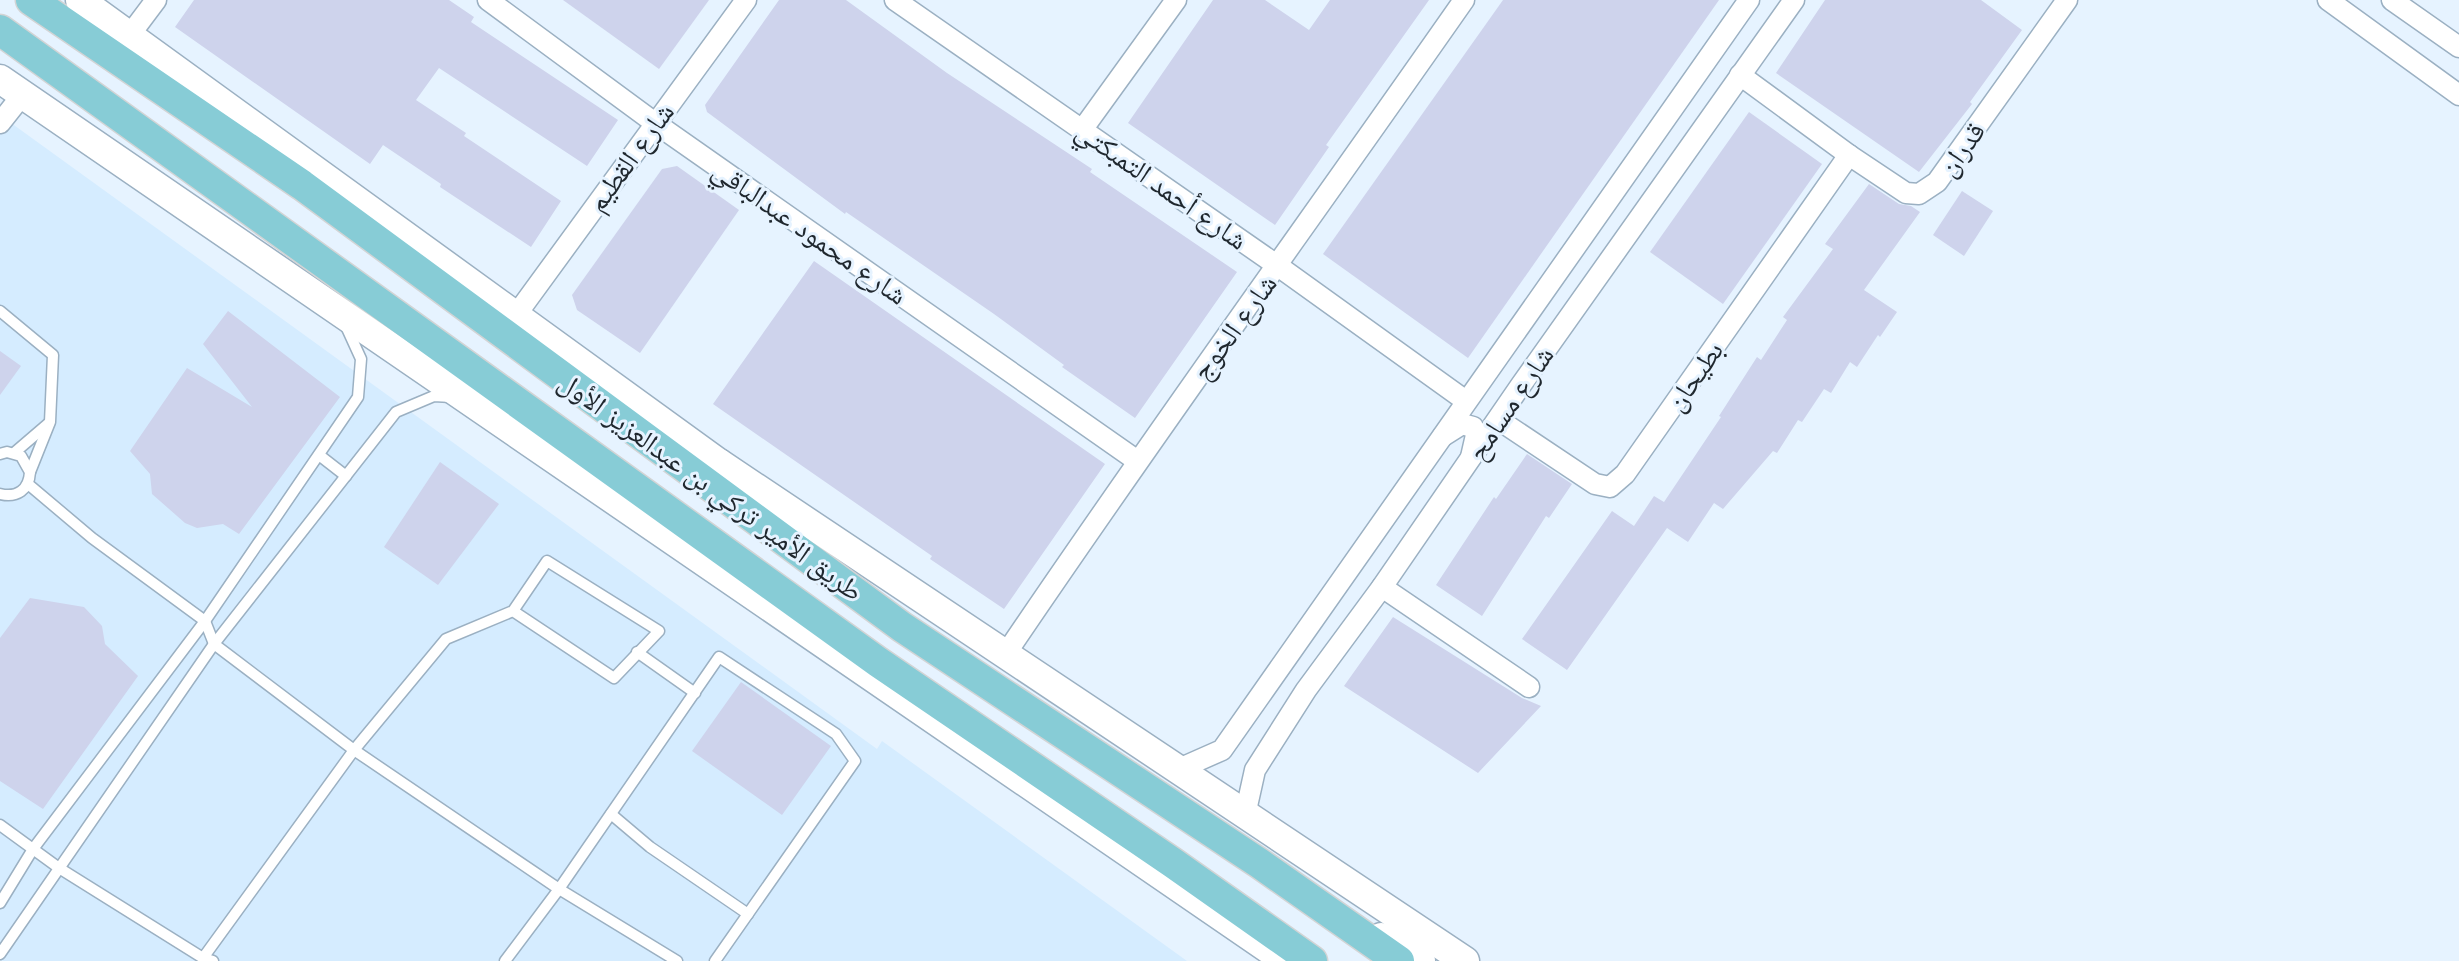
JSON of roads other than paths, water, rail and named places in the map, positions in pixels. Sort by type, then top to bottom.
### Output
[{"type":"main road","name":"طريق الأمير تركي بن عبدالعزيز الأول","points":[[31,0],[302,185],[902,627],[1259,863],[1399,961]]},
{"type":"main road","points":[[80,0],[719,463],[1465,961]]},
{"type":"main road","name":"طريق الأمير تركي بن عبدالعزيز الأول","points":[[0,30],[878,662],[1312,961]]},
{"type":"main road","points":[[6,83],[1286,961]]},
{"type":"main road","points":[[719,463],[747,513]]},
{"type":"main road","points":[[1259,863],[1421,961]]},
{"type":"street","points":[[129,36],[156,0]]},
{"type":"street","name":"شارع محمود عبدالباقي","points":[[488,0],[655,123],[1136,460]]},
{"type":"street","name":"شارع القطيم","points":[[516,315],[746,0]]},
{"type":"street","name":"شارع أحمد التمبكتي","points":[[895,0],[1278,266],[1466,401]]},
{"type":"street","points":[[1082,130],[1176,0]]},
{"type":"street","name":"شارع الخوج","points":[[1005,655],[1136,460],[1278,266],[1464,0]]},
{"type":"street","name":"شارع مسامح","points":[[1179,769],[1222,750],[1749,0]]},
{"type":"street","name":"شارع مسامح","points":[[1245,815],[1255,770],[1306,690],[1382,587],[1794,0]]},
{"type":"street","name":"قدران","points":[[1740,75],[1906,193],[1919,194],[1937,182],[2067,0]]},
{"type":"street","points":[[2328,0],[2459,95]]},
{"type":"street","points":[[2392,0],[2459,47]]},
{"type":"street","points":[[0,123],[6,83]]},
{"type":"street","name":"بطيحان","points":[[1499,420],[1595,484],[1610,487],[1625,474],[1849,155]]},
{"type":"street","points":[[1495,361],[1486,385],[1488,393],[1497,398],[1521,385]]},
{"type":"street","points":[[1439,439],[1462,424],[1473,427],[1476,435],[1470,461]]},
{"type":"street","points":[[1382,587],[1529,687]]},
{"type":"street","points":[[1275,675],[1271,688],[1274,700],[1281,704],[1294,701],[1306,690]]},
{"type":"lane","points":[[0,311],[53,355],[50,422],[28,484],[19,493],[0,495]]},
{"type":"lane","points":[[0,903],[33,849],[205,621],[358,397],[361,359],[339,312]]},
{"type":"lane","points":[[0,954],[214,644],[396,412],[434,396],[463,397]]},
{"type":"lane","points":[[0,454],[14,453],[50,422]]},
{"type":"lane","points":[[14,453],[26,461],[30,472]]},
{"type":"lane","points":[[319,455],[346,476]]},
{"type":"lane","points":[[28,484],[92,538],[205,621],[214,644],[354,750],[559,889],[677,961]]},
{"type":"lane","points":[[0,825],[59,868],[208,960],[354,750],[446,639],[513,611],[547,561],[659,631],[614,678],[513,611]]},
{"type":"lane","points":[[637,652],[695,693]]},
{"type":"lane","points":[[505,961],[559,889],[719,657],[836,734],[855,761],[715,961]]},
{"type":"lane","points":[[611,814],[650,847],[748,914]]}]
